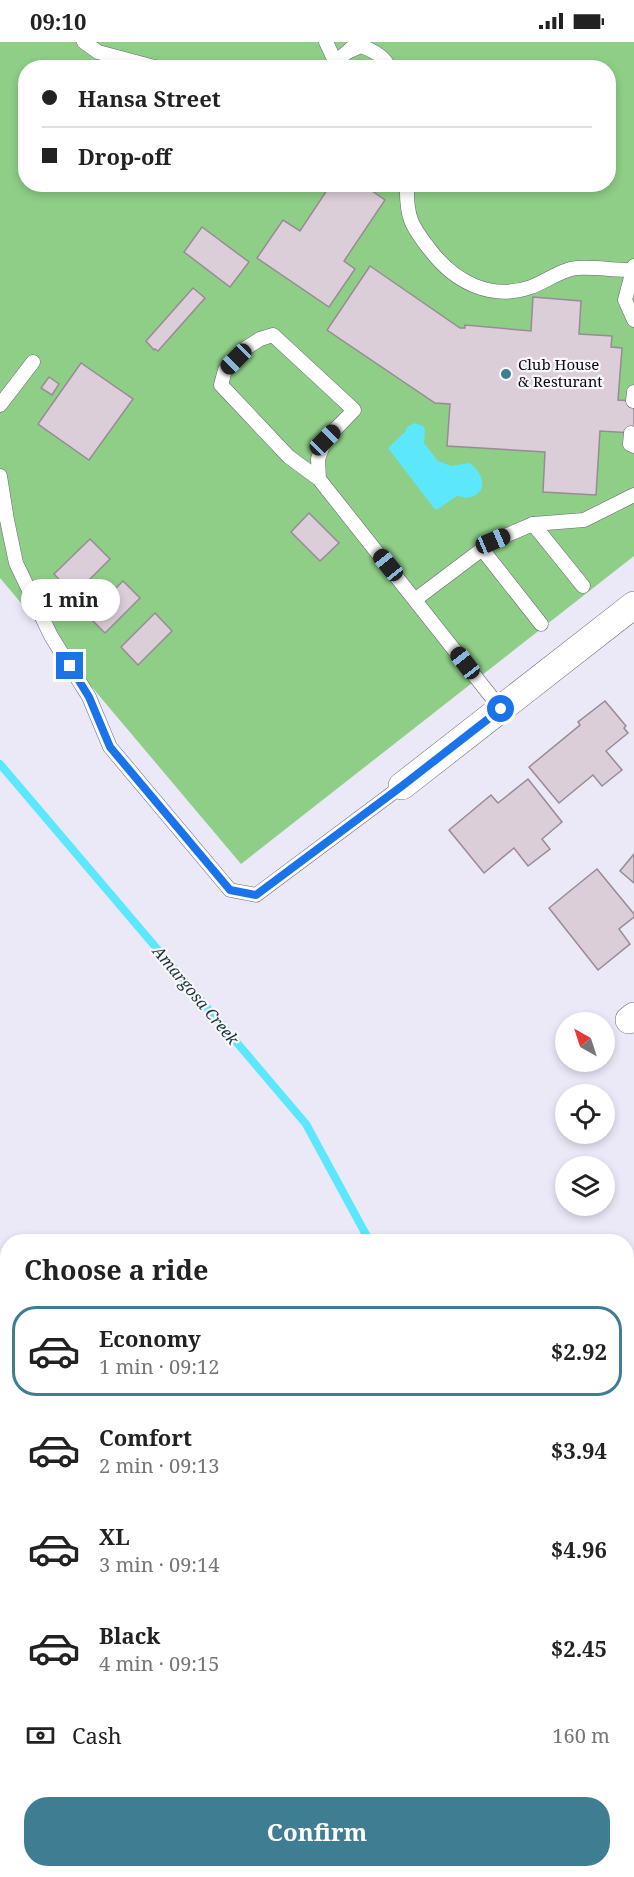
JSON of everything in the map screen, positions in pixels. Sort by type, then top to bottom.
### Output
[{"type":"street","points":[[402,786],[634,604]]},
{"type":"lane","points":[[84,42],[98,52],[128,60]]},
{"type":"lane","points":[[326,42],[332,60]]},
{"type":"lane","points":[[338,60],[353,47],[361,46],[370,49],[385,60]]},
{"type":"lane","points":[[407,192],[409,220],[442,264],[467,283],[500,292],[529,288],[575,268],[633,268],[625,300],[634,320]]},
{"type":"lane","points":[[319,479],[318,459],[325,440],[354,410],[273,335],[260,339],[246,348],[225,370],[221,385],[289,457],[319,479],[501,709]]},
{"type":"lane","points":[[0,405],[33,362]]},
{"type":"lane","points":[[0,476],[16,563],[51,636],[89,697],[110,747],[230,890],[256,895],[402,786]]},
{"type":"lane","points":[[416,599],[493,541],[533,524],[584,520],[634,495]]},
{"type":"lane","points":[[533,524],[583,586]]},
{"type":"lane","points":[[482,549],[541,624]]},
{"type":"green space","points":[[0,42],[634,42],[634,556],[241,864],[0,578]]},
{"type":"water","points":[[415,423],[423,426],[424,443],[438,461],[451,466],[469,463],[474,466],[482,481],[481,491],[467,498],[457,496],[436,510],[433,507],[388,448],[405,432],[407,427]]},
{"type":"building","points":[[326,192],[374,192],[385,200],[344,261],[355,269],[329,307],[257,258],[283,220],[300,231]]},
{"type":"building","points":[[202,227],[249,262],[230,287],[184,252]]},
{"type":"building","name":"Club House & Resturant","points":[[370,266],[460,328],[465,328],[465,325],[531,331],[533,297],[581,301],[579,334],[612,336],[611,347],[622,348],[618,400],[634,401],[634,433],[600,431],[596,495],[543,492],[545,452],[447,446],[450,404],[435,403],[327,330]]},
{"type":"building","points":[[193,288],[205,298],[158,351],[154,350],[146,341]]},
{"type":"building","points":[[81,363],[133,399],[89,460],[38,424]]},
{"type":"building","points":[[49,377],[59,384],[52,395],[41,388]]},
{"type":"building","points":[[309,513],[339,543],[320,561],[291,532]]},
{"type":"building","points":[[90,539],[110,559],[74,595],[54,574]]},
{"type":"building","points":[[123,581],[140,598],[105,633],[88,616]]},
{"type":"building","points":[[155,613],[172,631],[138,665],[121,647]]},
{"type":"building","points":[[605,701],[626,726],[624,728],[628,733],[606,751],[622,770],[602,786],[593,775],[559,803],[529,767],[580,725],[578,722]]},
{"type":"building","points":[[528,779],[562,822],[542,839],[550,849],[528,866],[514,848],[484,873],[449,830],[491,795],[498,803]]},
{"type":"building","points":[[634,854],[634,883],[620,871]]},
{"type":"building","points":[[597,869],[634,914],[634,917],[619,929],[630,944],[598,970],[549,908]]},
{"type":"waterway","name":"Amargosa Creek","points":[[0,764],[306,1124],[366,1234]]},
{"type":"place","name":"Club House & Resturant","points":[[506,374]]},
{"type":"route","points":[[70,666],[89,697],[110,747],[230,890],[256,895],[501,709]]}]
